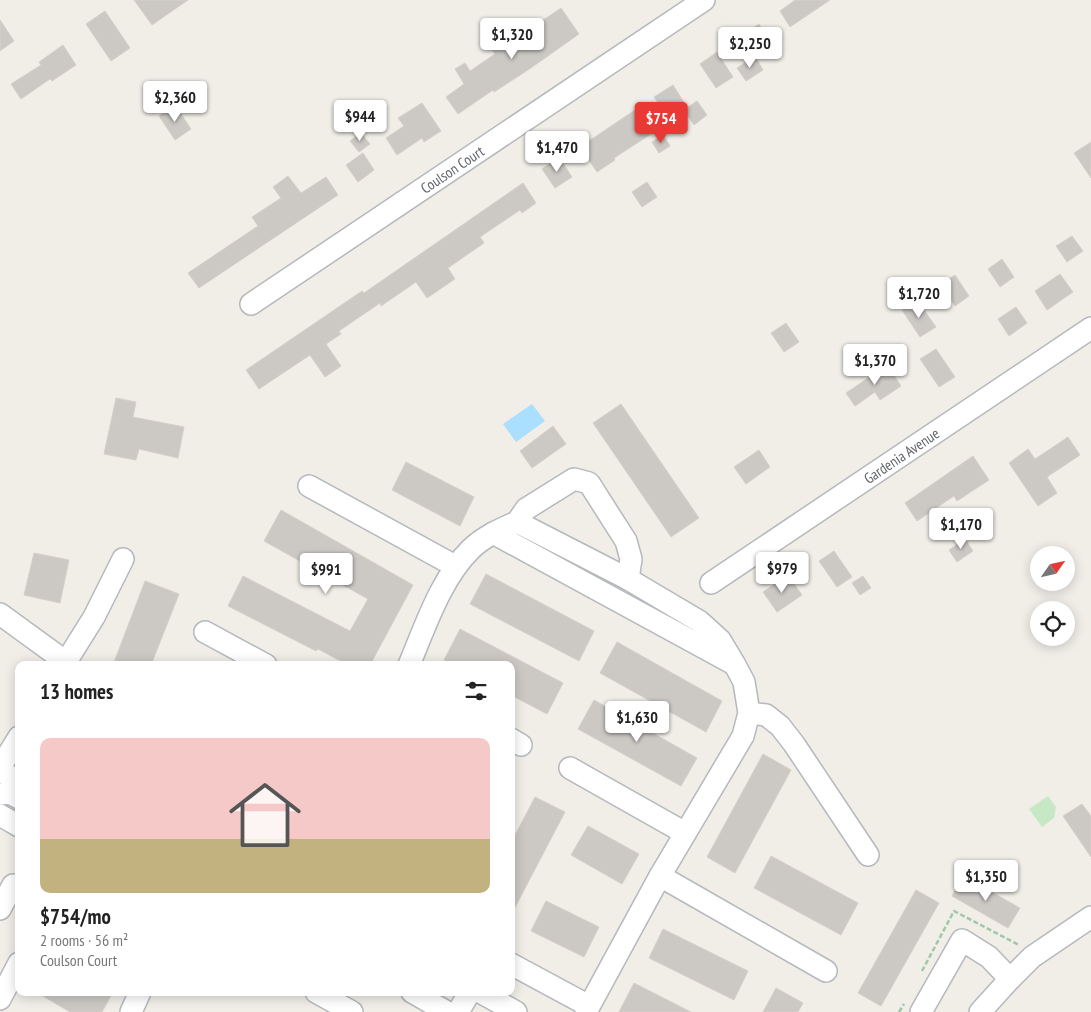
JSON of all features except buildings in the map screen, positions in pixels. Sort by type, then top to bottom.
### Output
[{"type":"street","name":"Coulson Court","points":[[251,304],[704,0]]},
{"type":"street","name":"Gardenia Avenue","points":[[711,583],[1091,328]]},
{"type":"street","points":[[411,661],[432,611],[455,566],[472,548],[493,533],[517,522],[526,509],[574,480],[589,483],[626,541],[631,559],[628,579]]},
{"type":"street","points":[[309,486],[455,566]]},
{"type":"street","points":[[515,966],[587,1009],[660,876],[743,736],[749,713],[744,682],[736,665],[720,640],[699,621],[628,579],[517,522]]},
{"type":"street","points":[[493,533],[736,665]]},
{"type":"street","points":[[66,661],[94,617],[123,559]]},
{"type":"street","points":[[0,614],[62,661]]},
{"type":"street","points":[[206,632],[259,661]]},
{"type":"street","points":[[749,713],[766,715],[780,726],[868,855]]},
{"type":"street","points":[[0,764],[15,743]]},
{"type":"street","points":[[570,768],[685,833]]},
{"type":"street","points":[[0,771],[15,780]]},
{"type":"street","points":[[0,794],[10,793],[15,796]]},
{"type":"street","points":[[0,815],[15,824]]},
{"type":"street","points":[[660,876],[826,971]]},
{"type":"street","points":[[0,909],[13,885],[15,886]]},
{"type":"street","points":[[980,1012],[1010,978],[1032,957],[1091,917]]},
{"type":"street","points":[[920,1012],[962,940],[989,957],[1010,978]]},
{"type":"street","points":[[0,998],[15,970]]},
{"type":"street","points":[[131,1012],[138,996]]},
{"type":"street","points":[[323,996],[352,1012]]},
{"type":"street","points":[[422,996],[443,1004]]},
{"type":"street","points":[[458,1012],[468,996]]},
{"type":"street","points":[[487,996],[516,1012]]},
{"type":"street","points":[[0,1007],[9,1012]]},
{"type":"green space","points":[[1048,796],[1056,807],[1054,818],[1042,827],[1029,809]]},
{"type":"water","points":[[532,404],[545,421],[516,442],[503,424]]}]
